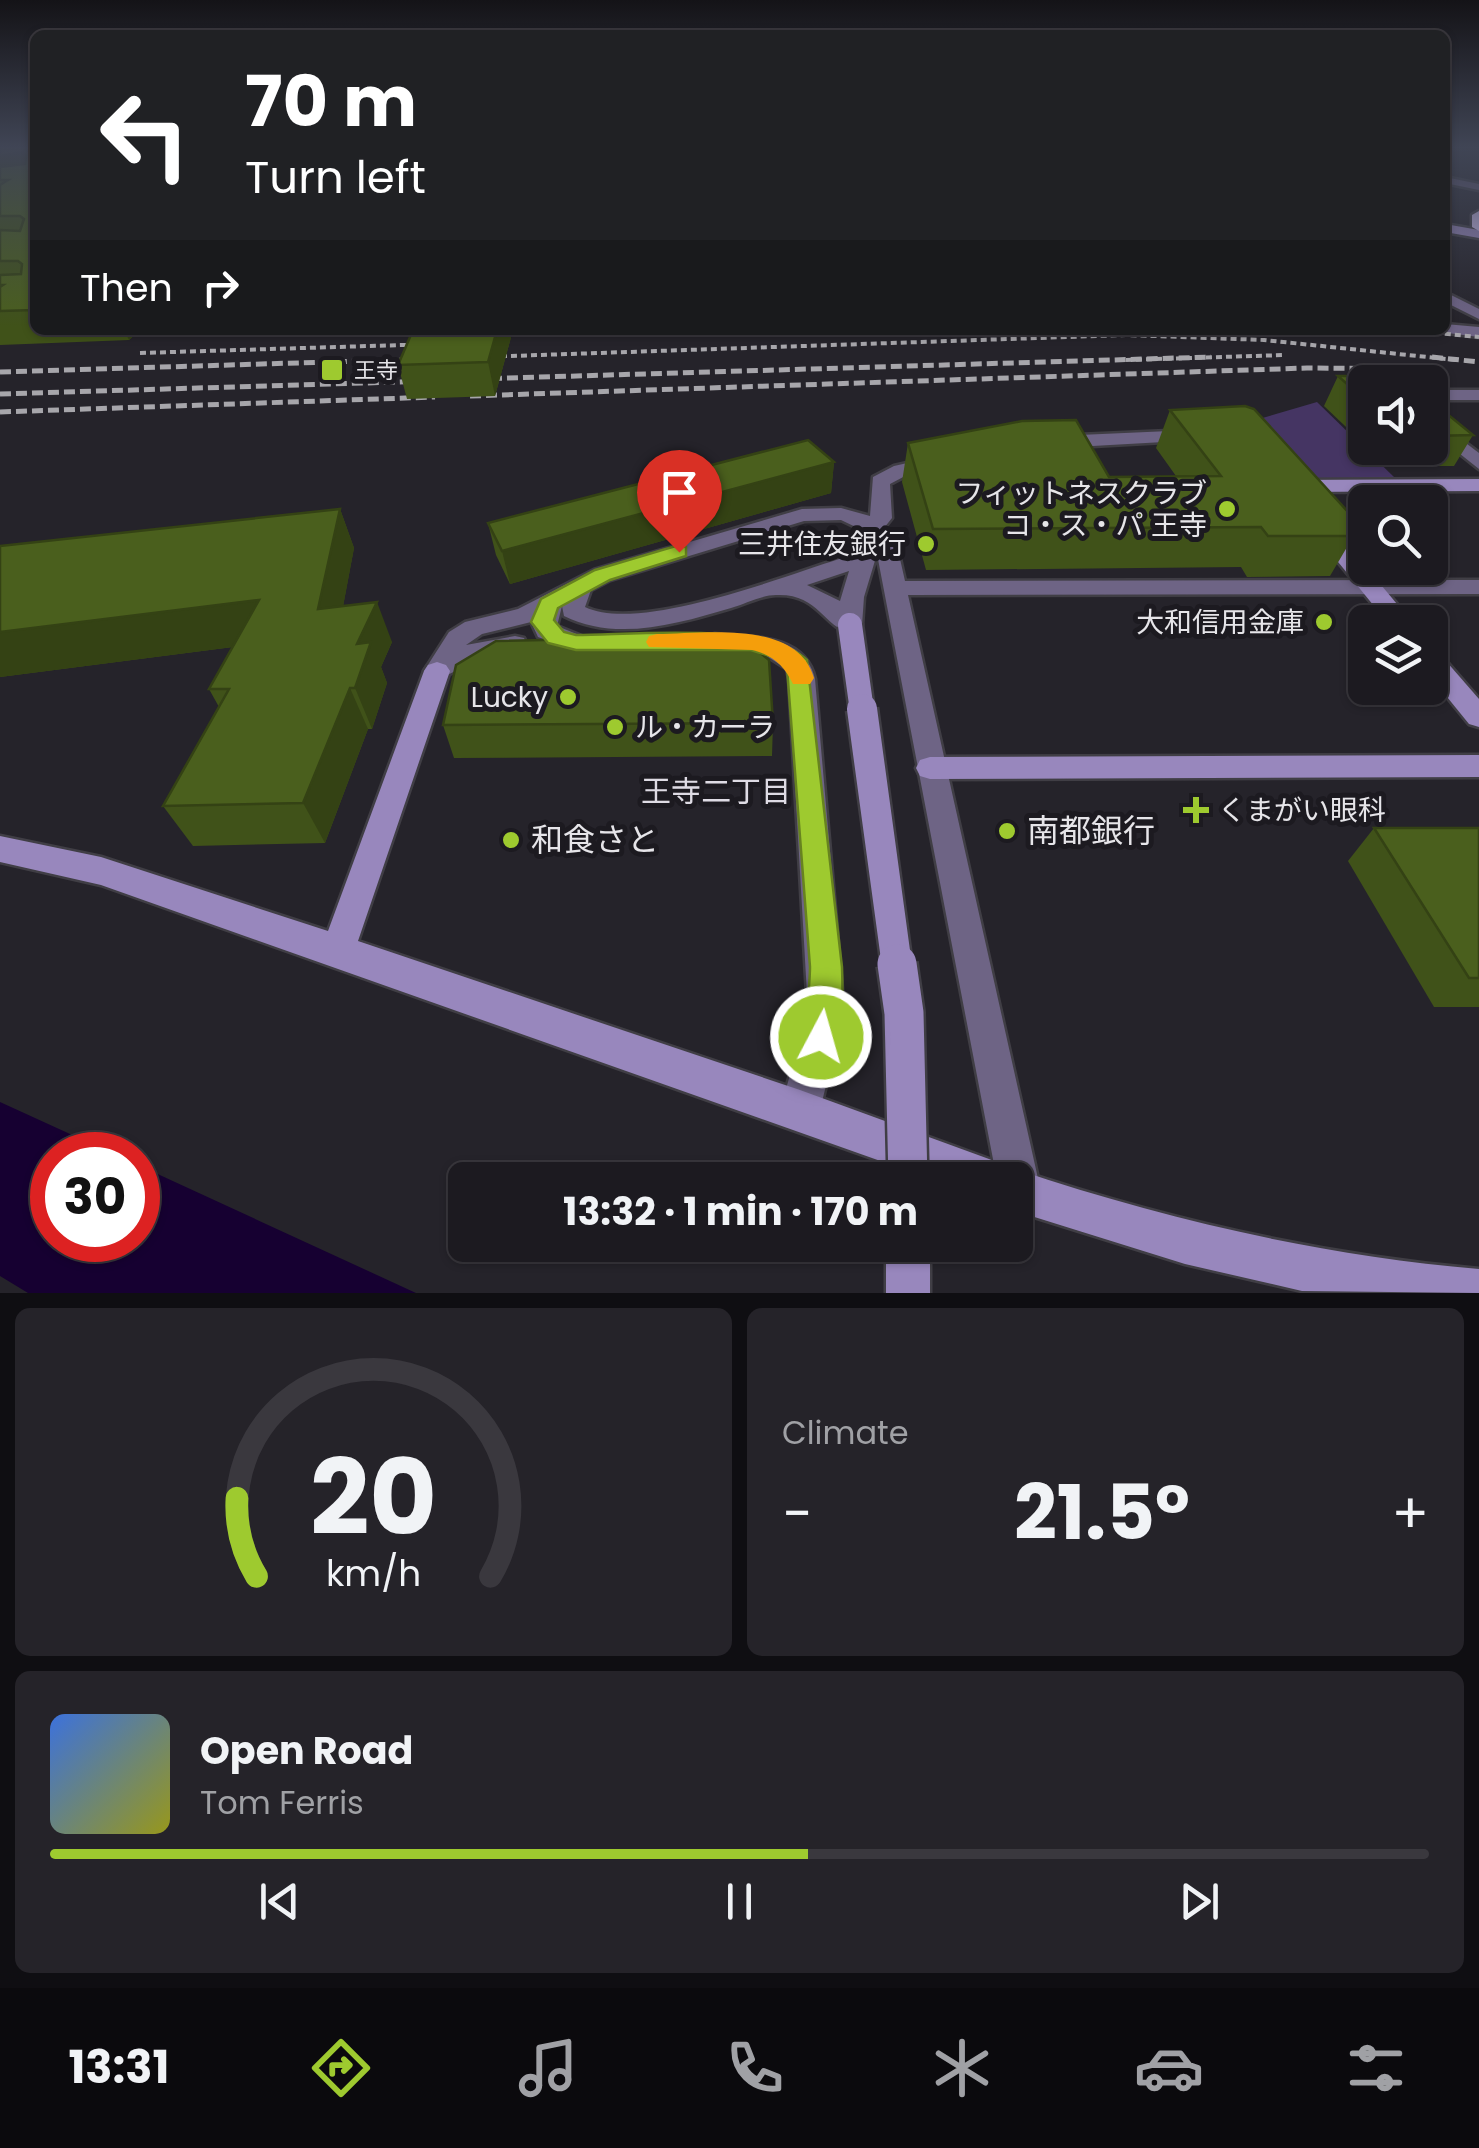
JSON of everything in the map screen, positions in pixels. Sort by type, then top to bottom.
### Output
[{"type":"highway","points":[[1479,215],[1479,230]]},
{"type":"street","points":[[1450,228],[1479,230]]},
{"type":"street","points":[[1450,299],[1479,315]]},
{"type":"street","points":[[1450,329],[1479,332]]},
{"type":"street","points":[[1448,395],[1479,395]]},
{"type":"street","points":[[1037,444],[1205,436]]},
{"type":"street","points":[[1448,437],[1479,463]]},
{"type":"street","points":[[908,1162],[904,1013],[850,625],[852,597],[880,518],[880,481],[901,470],[958,458]]},
{"type":"street","points":[[1385,605],[1281,480],[1479,485]]},
{"type":"street","points":[[338,950],[437,671],[458,638],[474,628],[526,615],[622,568],[802,515],[847,513],[862,518],[869,542]]},
{"type":"street","points":[[580,586],[572,610],[578,616],[595,620],[694,613],[882,537],[888,550],[1003,1162]]},
{"type":"street","points":[[895,588],[1479,587]]},
{"type":"street","points":[[693,638],[717,626],[756,591],[813,592],[832,604],[850,625]]},
{"type":"street","points":[[548,604],[542,622],[547,631],[576,642]]},
{"type":"street","points":[[437,671],[473,652],[496,646],[576,642],[752,642],[787,654],[798,665],[826,967],[826,1012],[800,1110]]},
{"type":"street","points":[[1448,680],[1479,717]]},
{"type":"street","points":[[930,768],[1479,766]]},
{"type":"street","points":[[0,849],[101,871],[800,1110],[940,1162]]},
{"type":"street","points":[[1033,1195],[1130,1227],[1297,1268],[1479,1291]]},
{"type":"street","points":[[908,1262],[908,1293]]},
{"type":"shaded area","points":[[1317,402],[1348,432],[1348,465],[1382,465],[1395,478],[1302,478],[1242,424]]},
{"type":"shaded area","points":[[0,1102],[66,1132],[30,1132],[30,1262],[160,1262],[160,1175],[416,1293],[28,1293],[0,1276]]},
{"type":"building","points":[[0,206],[30,206],[30,310],[0,311],[0,275],[21,274],[22,264],[0,261],[0,230],[20,231],[24,219],[0,216]]},
{"type":"building","points":[[411,335],[496,335],[488,362],[398,365]]},
{"type":"building","points":[[1245,406],[1254,409],[1348,512],[1348,536],[1268,536],[1261,527],[933,529],[908,443],[1022,421],[1076,420],[1109,477],[1221,476],[1170,410]]},
{"type":"building","points":[[1448,415],[1473,435],[1448,436]]},
{"type":"building","points":[[808,440],[834,462],[502,551],[488,523]]},
{"type":"building","points":[[340,509],[318,609],[377,602],[357,644],[371,642],[355,688],[350,688],[303,803],[163,806],[229,689],[209,689],[259,600],[0,632],[0,546]]},
{"type":"building","points":[[739,636],[769,660],[773,723],[443,725],[456,665],[496,641]]},
{"type":"building","points":[[1374,828],[1479,828],[1479,978],[1469,978]]},
{"type":"railway","points":[[1450,334],[1479,337]]},
{"type":"railway","points":[[481,357],[1126,335],[1264,340],[1456,360]]},
{"type":"railway","points":[[140,353],[435,344]]},
{"type":"railway","points":[[1126,360],[1284,355]]},
{"type":"railway","points":[[475,379],[1211,357]]},
{"type":"railway","points":[[1432,357],[1479,362]]},
{"type":"railway","points":[[0,372],[426,359],[404,360]]},
{"type":"railway","points":[[470,396],[1348,368]]},
{"type":"railway","points":[[0,394],[430,381]]},
{"type":"railway","points":[[0,412],[435,397]]},
{"type":"slow traffic","points":[[657,642],[752,642],[787,654],[798,665],[802,678]]},
{"type":"place","name":"王寺","points":[[332,370]]},
{"type":"place","name":"フィットネスクラブ コ・ス・パ 王寺","points":[[1227,509]]},
{"type":"place","name":"三井住友銀行","points":[[926,544]]},
{"type":"place","name":"大和信用金庫","points":[[1324,622]]},
{"type":"place","name":"Lucky","points":[[568,697]]},
{"type":"place","name":"ル・カーラ","points":[[615,727]]},
{"type":"place","name":"くまがい眼科","points":[[1196,810]]},
{"type":"place","name":"南都銀行","points":[[1007,831]]},
{"type":"place","name":"和食さと","points":[[511,840]]},
{"type":"district","name":"王寺二丁目","points":[[716,792]]},
{"type":"route","points":[[679,552],[602,575],[548,604],[542,622],[556,637],[576,642],[752,642],[787,654],[798,665],[826,967],[826,1012],[821,1037]]}]
